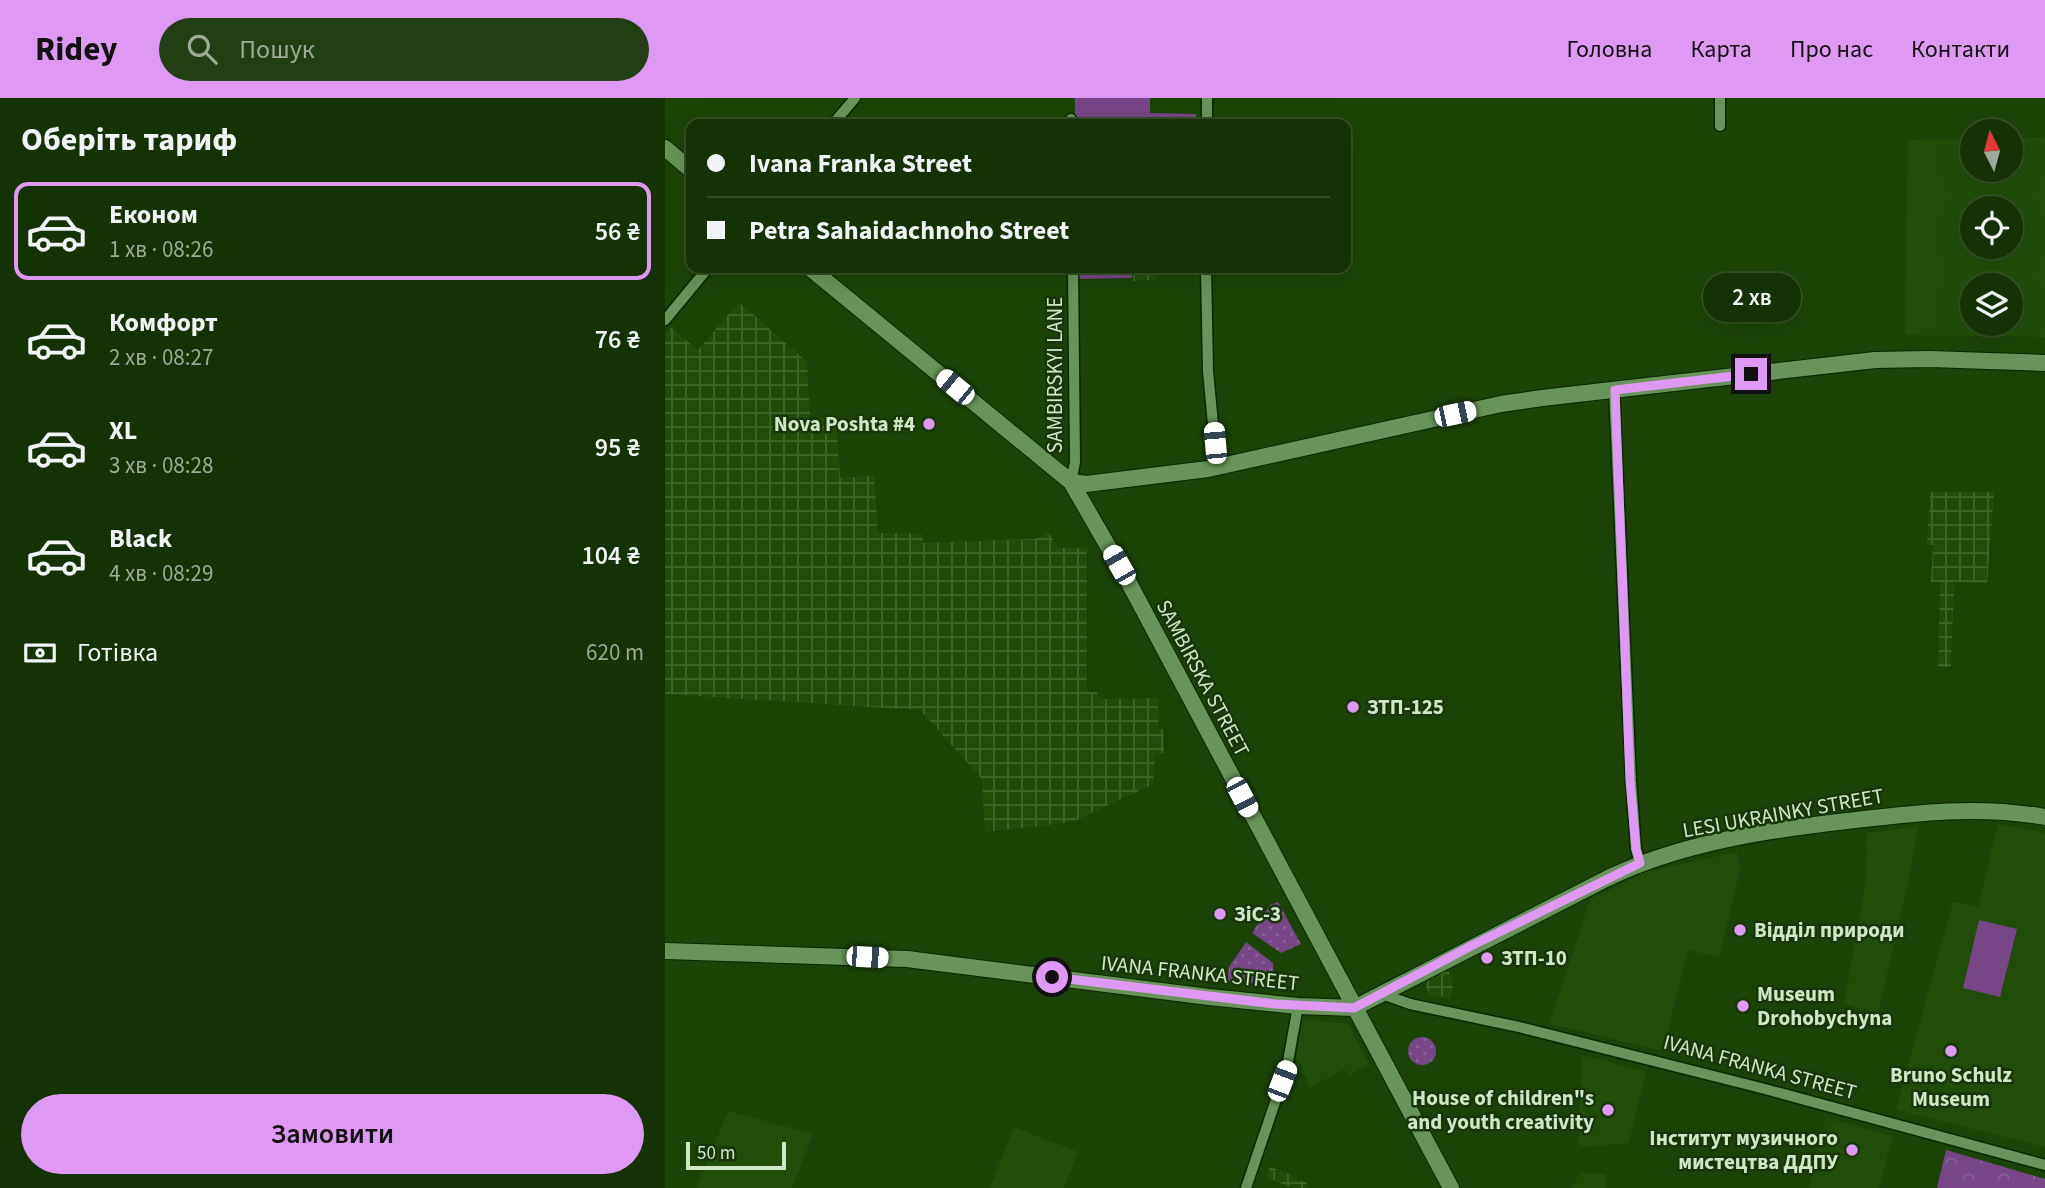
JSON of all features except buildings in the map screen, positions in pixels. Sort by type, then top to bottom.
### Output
[{"type":"main road","points":[[665,148],[686,166]]},
{"type":"main road","name":"SAMBIRSKA STREET","points":[[816,273],[1071,482],[1128,581],[1451,1188]]},
{"type":"main road","points":[[1071,482],[1086,484],[1217,467],[1501,404],[1615,390],[1875,360],[2045,363]]},
{"type":"main road","name":"LESI UKRAINKY STREET","points":[[1354,1008],[1520,921],[1640,863],[1748,836],[1874,818],[1971,810],[2045,817]]},
{"type":"main road","name":"IVANA FRANKA STREET","points":[[665,951],[907,959],[1298,1006],[1354,1008]]},
{"type":"street","points":[[837,119],[855,98]]},
{"type":"street","points":[[1207,98],[1207,119]]},
{"type":"street","points":[[1720,98],[1720,126]]},
{"type":"street","points":[[665,320],[704,273]]},
{"type":"street","name":"SAMBIRSKYI LANE","points":[[1071,482],[1075,462],[1073,273]]},
{"type":"street","points":[[1206,273],[1208,371],[1217,467]]},
{"type":"street","points":[[1615,390],[1631,787],[1636,849],[1640,863]]},
{"type":"street","name":"IVANA FRANKA STREET","points":[[1382,993],[1410,1004],[1519,1027],[1765,1089],[2045,1165]]},
{"type":"street","points":[[1246,1188],[1287,1067],[1298,1006]]},
{"type":"shaded area","points":[[2023,138],[2045,138],[2045,337],[1975,336],[2023,336],[2023,273],[1960,273],[1960,336],[1905,335],[1908,140],[1960,139],[1960,182],[2023,182]]},
{"type":"shaded area","points":[[1133,273],[1156,273],[1156,280],[1133,281]]},
{"type":"shaded area","points":[[739,302],[807,362],[810,419],[836,417],[840,478],[874,476],[878,533],[922,534],[923,543],[1035,539],[1049,533],[1058,548],[1087,548],[1087,692],[1097,692],[1098,699],[1158,698],[1159,729],[1163,729],[1164,753],[1155,754],[1153,784],[1072,822],[985,832],[982,779],[920,710],[665,694],[665,335],[671,328],[698,350]]},
{"type":"shaded area","points":[[1930,492],[1994,492],[1987,583],[1954,582],[1951,667],[1938,667],[1940,582],[1931,582],[1933,545],[1927,545]]},
{"type":"shaded area","points":[[1998,824],[2045,833],[2045,1147],[1896,1110],[1953,902],[1978,907]]},
{"type":"shaded area","points":[[1918,827],[1878,1013],[1844,1004],[1866,881],[1867,833]]},
{"type":"shaded area","points":[[1737,852],[1740,870],[1719,957],[1688,950],[1663,1051],[1550,1024],[1590,899],[1648,871]]},
{"type":"shaded area","points":[[1448,969],[1453,985],[1450,999],[1429,994],[1426,987],[1428,980]]},
{"type":"shaded area","points":[[1301,1019],[1348,1024],[1369,1064],[1349,1075],[1342,1070],[1310,1088],[1305,1075],[1295,1069]]},
{"type":"shaded area","name":"House of children\"s and youth creativity","points":[[1582,1055],[1646,1072],[1629,1143],[1578,1147]]},
{"type":"shaded area","points":[[728,1111],[813,1134],[792,1188],[697,1188]]},
{"type":"shaded area","points":[[1826,1118],[1893,1136],[1879,1188],[1809,1188]]},
{"type":"shaded area","points":[[1014,1127],[1078,1152],[1064,1188],[990,1188]]},
{"type":"shaded area","points":[[1270,1167],[1297,1177],[1310,1188],[1293,1188],[1266,1177]]},
{"type":"shaded area","points":[[1579,1173],[1606,1174],[1606,1188],[1569,1188],[1573,1187]]},
{"type":"green space","points":[[1075,98],[1150,98],[1150,113],[1196,114],[1196,119],[1075,119]]},
{"type":"green space","points":[[1076,273],[1132,273],[1132,278],[1076,279]]},
{"type":"green space","points":[[1278,902],[1301,944],[1281,953],[1252,933],[1270,905]]},
{"type":"green space","points":[[1979,920],[2017,929],[2000,997],[1963,988]]},
{"type":"green space","points":[[1246,942],[1273,963],[1274,985],[1227,981],[1229,967]]},
{"type":"green space","points":[[1422,1037],[1432,1041],[1436,1051],[1432,1061],[1422,1065],[1412,1061],[1408,1051],[1412,1041]]},
{"type":"green space","points":[[1946,1150],[2045,1179],[2045,1188],[1937,1188]]},
{"type":"place","name":"Nova Poshta #4","points":[[929,424]]},
{"type":"place","name":"ЗТП-125","points":[[1353,707]]},
{"type":"place","name":"ЗіС-3","points":[[1220,914]]},
{"type":"place","name":"Відділ природи","points":[[1740,930]]},
{"type":"place","name":"ЗТП-10","points":[[1487,958]]},
{"type":"place","name":"Museum Drohobychyna","points":[[1743,1006]]},
{"type":"place","name":"Bruno Schulz Museum","points":[[1951,1051]]},
{"type":"place","name":"House of children\"s and youth creativity","points":[[1608,1110]]},
{"type":"place","name":"Інститут музичного мистецтва ДДПУ","points":[[1852,1150]]},
{"type":"route","points":[[1052,977],[1275,1004],[1354,1008],[1473,945],[1640,863],[1636,849],[1630,780],[1615,390],[1751,374]]}]
